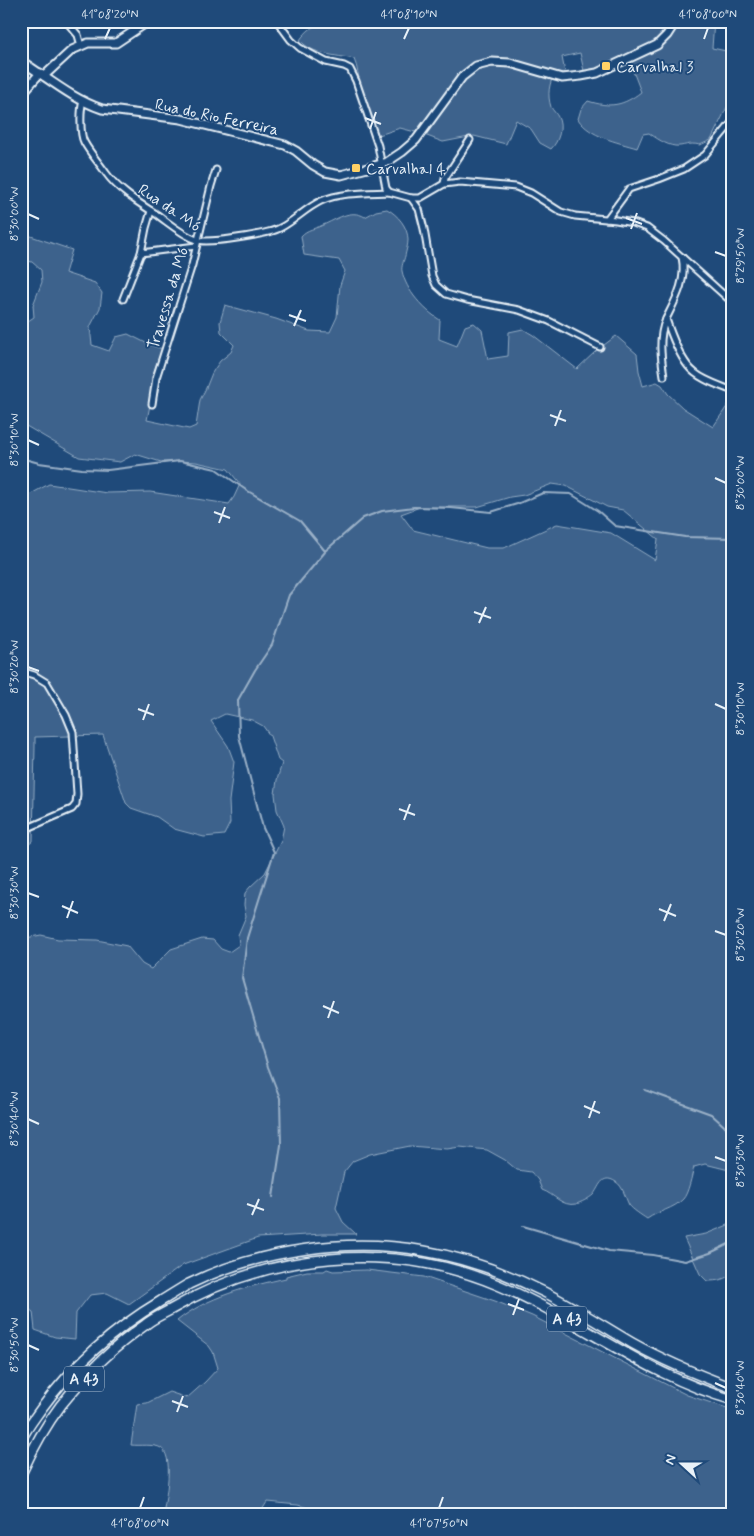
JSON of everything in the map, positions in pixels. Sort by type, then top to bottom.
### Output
[{"type":"highway","name":"A 43","points":[[22,1437],[52,1393],[81,1362],[140,1314],[189,1284],[225,1269],[267,1257],[311,1248],[342,1246],[394,1247],[438,1254],[503,1273],[545,1293],[666,1360],[705,1378],[733,1388]]},
{"type":"highway","name":"A 43","points":[[21,1474],[34,1446],[60,1406],[91,1371],[146,1324],[194,1296],[229,1281],[269,1268],[314,1260],[393,1258],[423,1263],[471,1275],[497,1284],[538,1303],[626,1354],[669,1376],[715,1395],[733,1400]]},
{"type":"street","points":[[66,21],[78,34],[81,46]]},
{"type":"street","points":[[21,95],[72,50],[88,43],[116,43],[150,21]]},
{"type":"street","points":[[278,21],[291,40],[300,48],[326,62],[350,69],[367,114],[382,163],[388,192],[411,198],[420,198],[444,184],[460,182],[516,187],[531,193],[561,212],[575,216],[634,223],[647,228],[664,240],[733,303]]},
{"type":"street","name":"Rua do Rio Ferreira","points":[[21,61],[68,93],[102,109],[181,118],[285,145],[325,172],[341,175],[382,163],[402,152],[416,140],[462,77],[476,66],[492,62],[510,63],[562,78],[597,73],[658,45],[676,21]]},
{"type":"street","name":"Rua da Mó","points":[[82,101],[80,109],[83,140],[109,177],[116,185],[197,243],[201,241],[238,238],[279,229],[308,208],[335,197],[388,192]]},
{"type":"street","points":[[607,219],[629,189],[684,169],[705,155],[733,121]]},
{"type":"street","points":[[444,184],[445,178],[470,140]]},
{"type":"street","name":"Travessa da Mó","points":[[152,404],[156,378],[192,265],[216,170]]},
{"type":"street","points":[[411,198],[419,209],[432,276],[436,284],[446,294],[519,310],[549,321],[600,347]]},
{"type":"street","points":[[124,298],[141,253],[151,211]]},
{"type":"street","points":[[141,253],[197,243]]},
{"type":"street","points":[[664,376],[661,361],[662,328],[680,290],[683,277],[682,256]]},
{"type":"street","points":[[666,319],[670,332],[688,367],[712,383],[733,391]]},
{"type":"street","points":[[21,671],[34,675],[47,683],[66,715],[73,732],[77,794],[76,804],[72,809],[21,831]]},
{"type":"shaded area","points":[[354,21],[714,21],[712,48],[731,52],[733,59],[733,102],[727,107],[711,140],[700,145],[672,145],[661,141],[649,133],[643,134],[637,148],[613,141],[597,135],[583,125],[578,119],[581,109],[588,101],[603,105],[622,103],[641,92],[628,58],[607,66],[584,71],[580,53],[562,57],[565,73],[555,73],[551,81],[549,89],[550,103],[558,117],[560,129],[558,138],[551,149],[540,143],[531,129],[516,120],[506,144],[474,136],[443,142],[400,128],[376,136],[354,59],[318,52],[300,40],[308,31],[319,24],[326,22],[343,24]]},
{"type":"shaded area","points":[[387,209],[404,226],[408,240],[402,268],[404,278],[416,299],[440,320],[439,339],[457,346],[465,326],[474,323],[482,330],[488,359],[508,356],[509,332],[523,329],[577,369],[616,336],[637,354],[643,386],[657,382],[683,408],[713,427],[730,402],[733,401],[733,1171],[705,1164],[694,1167],[685,1197],[675,1205],[647,1219],[629,1205],[620,1186],[611,1179],[601,1182],[593,1195],[587,1199],[576,1204],[566,1204],[542,1190],[538,1180],[531,1172],[517,1170],[505,1160],[487,1150],[460,1147],[447,1149],[410,1146],[370,1154],[353,1161],[344,1172],[336,1208],[343,1222],[356,1234],[258,1238],[183,1265],[129,1304],[107,1293],[90,1295],[76,1313],[75,1339],[55,1337],[35,1330],[33,1312],[21,1303],[21,939],[41,935],[58,939],[97,940],[127,946],[142,964],[151,969],[171,949],[202,939],[213,940],[221,949],[229,952],[239,945],[238,935],[246,916],[244,905],[245,893],[265,873],[281,841],[284,826],[277,810],[275,794],[282,763],[278,760],[270,736],[263,726],[252,720],[225,714],[211,721],[228,746],[234,762],[229,801],[230,823],[224,835],[204,837],[174,829],[157,817],[131,808],[126,803],[103,735],[35,737],[33,841],[21,851],[21,490],[29,495],[49,484],[107,493],[150,492],[229,504],[240,484],[228,469],[196,462],[161,462],[135,454],[120,462],[79,457],[21,423],[21,319],[28,321],[34,317],[33,305],[42,282],[41,270],[32,262],[21,259],[21,245],[25,234],[72,250],[65,273],[95,283],[102,293],[100,308],[90,327],[92,345],[109,351],[116,337],[128,334],[163,349],[152,377],[153,390],[147,420],[189,429],[196,426],[200,400],[212,373],[220,361],[231,352],[234,345],[221,332],[220,322],[225,305],[276,319],[309,331],[330,332],[337,317],[340,285],[345,271],[339,260],[304,255],[301,236],[308,230],[349,214],[365,217],[376,211]],"holes":[[[552,484],[566,486],[607,507],[623,510],[658,539],[655,560],[611,533],[557,524],[504,548],[487,548],[413,530],[401,514],[420,507],[477,507],[510,497],[524,495]]]},
{"type":"shaded area","points":[[733,1223],[733,1271],[725,1278],[707,1281],[700,1274],[684,1238],[706,1234]]},
{"type":"shaded area","points":[[327,1269],[333,1271],[367,1270],[424,1277],[495,1301],[532,1316],[687,1395],[733,1410],[733,1512],[731,1515],[587,1515],[576,1508],[561,1515],[332,1515],[298,1505],[267,1502],[259,1515],[163,1515],[168,1478],[167,1458],[164,1451],[159,1447],[131,1445],[137,1404],[147,1403],[169,1392],[187,1398],[218,1368],[209,1346],[177,1321],[201,1305],[229,1294],[286,1278],[286,1276]]},
{"type":"waterway","points":[[21,458],[39,463],[82,469],[108,470],[180,461],[216,469],[246,490],[300,521],[325,551],[363,518],[382,511],[414,507],[491,512],[543,493],[571,494],[598,511],[615,526],[685,537],[733,538]]},
{"type":"waterway","points":[[273,1197],[281,1145],[280,1098],[268,1067],[242,978],[247,938],[274,852],[263,828],[239,736],[238,700],[272,645],[289,595],[325,552]]},
{"type":"waterway","points":[[645,1090],[711,1114],[733,1134]]},
{"type":"waterway","points":[[523,1226],[609,1251],[653,1255],[685,1261],[710,1253],[733,1242]]},
{"type":"place","name":"Carvalhal 3","points":[[606,66]]},
{"type":"place","name":"Carvalhal 4","points":[[356,168]]}]
